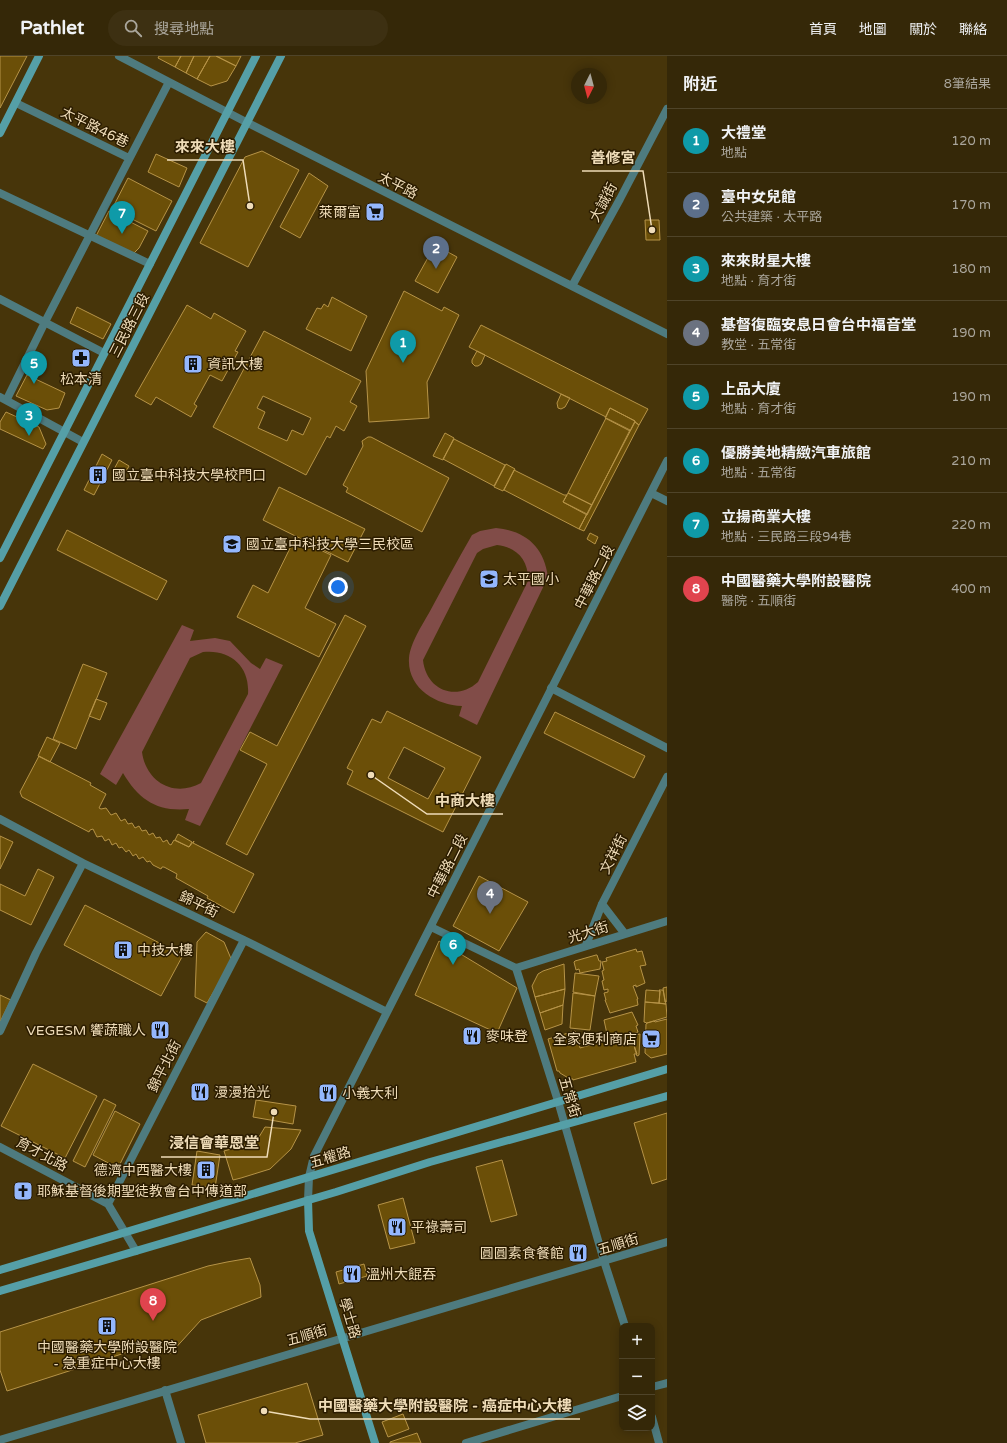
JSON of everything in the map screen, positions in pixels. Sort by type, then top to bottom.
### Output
[{"type":"main road","points":[[0,132],[39,56]]},
{"type":"main road","name":"三民路三段","points":[[0,558],[256,56]]},
{"type":"main road","name":"三民路三段","points":[[0,606],[281,56]]},
{"type":"main road","name":"五權路","points":[[0,1270],[667,1069]]},
{"type":"main road","points":[[0,1291],[308,1200],[430,1162],[667,1096]]},
{"type":"main road","name":"學士路","points":[[308,1200],[309,1231],[375,1443]]},
{"type":"street","name":"太平路","points":[[119,56],[246,122],[667,334]]},
{"type":"street","name":"太平路46巷","points":[[16,103],[129,158],[169,82]]},
{"type":"street","name":"大誠街","points":[[572,286],[667,109]]},
{"type":"street","points":[[83,442],[3,398],[45,322],[129,158]]},
{"type":"street","points":[[0,193],[150,264]]},
{"type":"street","points":[[0,300],[104,353]]},
{"type":"street","name":"中華路二段","points":[[308,1200],[309,1177],[314,1156],[667,461]]},
{"type":"street","points":[[651,493],[667,501]]},
{"type":"street","points":[[551,688],[667,748]]},
{"type":"street","name":"文祥街","points":[[586,946],[602,904],[667,777]]},
{"type":"street","name":"錦平街","points":[[0,819],[83,863],[244,940],[387,1012]]},
{"type":"street","points":[[0,1031],[36,953],[83,863]]},
{"type":"street","points":[[602,904],[625,934]]},
{"type":"street","name":"光大街","points":[[516,968],[667,922]]},
{"type":"street","points":[[431,927],[516,968]]},
{"type":"street","name":"錦平北街","points":[[108,1204],[244,940]]},
{"type":"street","name":"五常街","points":[[516,968],[558,1101],[604,1261],[624,1323]]},
{"type":"street","name":"育才北路","points":[[0,1147],[108,1204]]},
{"type":"street","points":[[108,1204],[136,1251]]},
{"type":"street","name":"五順街","points":[[0,1440],[667,1242]]},
{"type":"street","points":[[655,1386],[667,1383]]},
{"type":"street","points":[[165,1390],[181,1443]]},
{"type":"street","points":[[466,1443],[619,1397]]},
{"type":"street","points":[[655,1428],[659,1443]]},
{"type":"shaded area","points":[[496,528],[507,530],[525,537],[538,549],[546,566],[548,577],[477,725],[459,716],[462,706],[442,702],[425,693],[413,678],[409,658],[417,635],[461,554],[472,535],[480,531]],"holes":[[[497,545],[504,546],[516,552],[524,561],[528,574],[528,581],[478,682],[461,691],[452,692],[443,690],[430,679],[425,670],[423,660],[477,553],[483,549]]]},
{"type":"shaded area","points":[[182,625],[194,630],[190,641],[215,638],[230,641],[251,663],[260,669],[266,658],[283,665],[200,826],[185,820],[189,809],[158,806],[142,797],[123,773],[116,785],[100,774]],"holes":[[[203,652],[222,653],[230,657],[242,668],[246,675],[248,694],[201,783],[181,789],[172,788],[155,779],[149,772],[142,752],[190,658]]]},
{"type":"building","points":[[0,56],[27,56],[0,108]]},
{"type":"building","points":[[159,56],[181,56],[175,67],[158,58]]},
{"type":"building","points":[[181,56],[194,56],[186,73],[175,67]]},
{"type":"building","points":[[194,56],[210,56],[197,79],[186,73]]},
{"type":"building","points":[[210,56],[216,56],[236,66],[227,81],[211,86],[197,79]]},
{"type":"building","points":[[216,56],[241,56],[236,66]]},
{"type":"building","points":[[262,151],[299,170],[248,267],[200,243],[245,157]]},
{"type":"building","points":[[156,154],[187,168],[179,187],[148,172]]},
{"type":"building","points":[[309,173],[328,186],[300,238],[280,227]]},
{"type":"building","points":[[128,178],[172,201],[156,231],[112,209]]},
{"type":"building","points":[[109,211],[148,231],[139,248],[133,254],[96,236]]},
{"type":"building","points":[[645,220],[659,220],[660,240],[646,240]]},
{"type":"building","points":[[435,245],[457,257],[438,293],[415,281]]},
{"type":"building","points":[[404,291],[442,311],[444,307],[459,315],[427,382],[429,418],[369,422],[366,371]]},
{"type":"building","points":[[332,297],[367,316],[351,351],[306,329],[317,308],[321,309],[324,304],[328,307]]},
{"type":"building","name":"資訊大樓","points":[[187,305],[211,319],[214,313],[246,331],[235,351],[238,352],[222,381],[210,375],[194,404],[197,406],[191,417],[156,397],[151,405],[135,396]]},
{"type":"building","points":[[77,307],[111,324],[103,339],[70,323]]},
{"type":"building","points":[[481,325],[648,409],[639,425],[635,421],[610,408],[606,417],[469,347]]},
{"type":"building","points":[[264,331],[361,381],[350,402],[357,406],[344,431],[336,426],[330,438],[327,436],[306,475],[213,427]],"holes":[[[263,396],[311,418],[303,435],[292,430],[287,441],[258,428],[265,412],[257,408]]]},
{"type":"building","points":[[477,351],[485,355],[481,364],[475,366],[472,363],[472,360]]},
{"type":"building","points":[[27,375],[65,393],[59,408],[47,410],[16,396]]},
{"type":"building","points":[[561,394],[570,398],[565,407],[561,409],[558,408],[557,403]]},
{"type":"building","points":[[610,408],[635,421],[630,431],[605,418]]},
{"type":"building","points":[[6,412],[39,427],[46,444],[43,449],[0,429],[0,422]]},
{"type":"building","points":[[606,418],[630,430],[592,505],[568,493]]},
{"type":"building","points":[[635,422],[639,425],[584,531],[579,529]]},
{"type":"building","points":[[445,433],[454,438],[443,460],[433,456]]},
{"type":"building","points":[[368,437],[371,437],[449,478],[422,532],[346,492],[348,488],[343,485],[363,446],[362,441]]},
{"type":"building","points":[[454,439],[505,465],[494,486],[443,459]]},
{"type":"building","name":"國立臺中科技大學校門口","points":[[102,454],[112,460],[94,495],[84,490]]},
{"type":"building","points":[[119,460],[129,466],[123,477],[113,471]]},
{"type":"building","points":[[506,464],[515,469],[503,491],[494,487]]},
{"type":"building","points":[[514,470],[564,495],[567,495],[563,502],[587,514],[579,529],[504,490]]},
{"type":"building","points":[[279,487],[365,529],[348,562],[263,520]]},
{"type":"building","points":[[568,493],[592,505],[587,515],[563,502]]},
{"type":"building","points":[[67,530],[167,581],[157,600],[57,550]]},
{"type":"building","points":[[590,533],[598,537],[595,544],[587,539]]},
{"type":"building","points":[[295,538],[331,555],[305,608],[336,624],[319,657],[237,617],[253,585],[268,593]]},
{"type":"building","points":[[345,615],[366,626],[247,855],[226,844],[267,764],[240,750],[250,732],[277,746]]},
{"type":"building","points":[[83,664],[107,673],[76,749],[53,739]]},
{"type":"building","points":[[96,699],[107,703],[100,720],[89,716]]},
{"type":"building","points":[[387,711],[481,757],[443,832],[347,784],[353,771],[347,768],[372,719],[381,723]],"holes":[[[404,747],[445,768],[428,799],[388,778]]]},
{"type":"building","points":[[555,712],[645,756],[634,778],[544,733]]},
{"type":"building","points":[[47,737],[60,743],[50,762],[38,756]]},
{"type":"building","points":[[39,756],[91,783],[90,785],[106,794],[99,808],[106,808],[111,815],[116,813],[121,821],[125,819],[128,824],[132,823],[135,828],[139,826],[142,831],[146,830],[149,835],[153,833],[156,838],[160,837],[163,842],[167,840],[171,845],[174,840],[189,847],[194,841],[193,843],[254,874],[234,913],[176,878],[177,874],[164,867],[161,869],[153,865],[150,861],[147,862],[143,857],[139,859],[136,854],[133,856],[129,850],[126,852],[122,847],[119,848],[116,843],[112,845],[109,839],[105,841],[102,836],[97,837],[93,829],[89,832],[22,797],[20,792]]},
{"type":"building","points":[[178,834],[192,842],[189,847],[175,840]]},
{"type":"building","points":[[0,836],[13,842],[0,869]]},
{"type":"building","points":[[38,869],[54,877],[31,925],[0,910],[0,884],[25,896]]},
{"type":"building","points":[[479,876],[528,902],[499,951],[453,926]]},
{"type":"building","name":"中技大樓","points":[[85,905],[183,955],[161,996],[64,945]]},
{"type":"building","points":[[206,932],[224,942],[232,961],[207,1003],[195,997],[197,942]]},
{"type":"building","points":[[439,941],[517,988],[497,1033],[415,995]]},
{"type":"building","points":[[636,949],[637,952],[642,951],[646,965],[640,966],[645,983],[636,987],[636,985],[633,986],[638,999],[638,1005],[610,1013],[604,993],[608,992],[608,989],[604,990],[602,981],[604,980],[602,971],[604,970],[602,962],[607,961],[606,958]]},
{"type":"building","points":[[597,955],[599,961],[601,961],[600,969],[580,973],[579,969],[576,970],[575,961]]},
{"type":"building","points":[[564,964],[565,989],[535,997],[532,986],[538,974]]},
{"type":"building","points":[[575,973],[599,976],[595,996],[573,992]]},
{"type":"building","points":[[667,987],[667,1001],[665,1002],[663,988]]},
{"type":"building","points":[[565,989],[563,1005],[540,1013],[535,997]]},
{"type":"building","points":[[646,990],[660,991],[659,1003],[645,1002]]},
{"type":"building","points":[[659,990],[663,990],[666,1004],[659,1003]]},
{"type":"building","points":[[573,993],[595,996],[590,1030],[570,1028]]},
{"type":"building","points":[[0,995],[11,1000],[0,1022]]},
{"type":"building","points":[[645,1002],[666,1004],[667,1017],[647,1023],[644,1022]]},
{"type":"building","points":[[563,1005],[562,1024],[545,1030],[540,1013]]},
{"type":"building","points":[[632,1012],[638,1025],[636,1026],[638,1032],[630,1035],[631,1038],[629,1039],[630,1042],[633,1042],[637,1054],[634,1054],[636,1062],[573,1080],[557,1071],[548,1039],[575,1031],[580,1043],[580,1048],[610,1039],[607,1034],[604,1020]]},
{"type":"building","points":[[667,1019],[667,1054],[651,1058],[645,1053],[646,1024]]},
{"type":"building","points":[[640,1034],[639,1055],[637,1056],[631,1036]]},
{"type":"building","points":[[33,1064],[97,1096],[65,1158],[1,1126]]},
{"type":"building","points":[[104,1099],[116,1105],[85,1167],[73,1161]]},
{"type":"building","points":[[256,1100],[296,1106],[293,1124],[253,1117]]},
{"type":"building","points":[[115,1111],[140,1124],[118,1168],[93,1155]]},
{"type":"building","points":[[667,1113],[667,1179],[652,1184],[634,1123]]},
{"type":"building","points":[[265,1127],[301,1130],[291,1149],[270,1169],[233,1180],[224,1151],[245,1145],[259,1137]]},
{"type":"building","name":"德濟中西醫大樓","points":[[197,1151],[220,1155],[215,1188],[192,1185]]},
{"type":"building","points":[[502,1160],[517,1215],[491,1222],[476,1167]]},
{"type":"building","name":"平祿壽司","points":[[403,1198],[415,1243],[390,1249],[378,1205]]},
{"type":"building","name":"中國醫藥大學附設醫院 - 急重症中心大樓","points":[[250,1258],[260,1285],[261,1297],[201,1320],[171,1353],[131,1351],[7,1391],[0,1370],[0,1332],[208,1266]]},
{"type":"building","name":"溫州大餛吞","points":[[364,1264],[367,1276],[339,1284],[336,1272]]},
{"type":"building","points":[[307,1383],[323,1435],[295,1443],[206,1443],[198,1415]]},
{"type":"building","points":[[403,1414],[409,1429],[388,1437],[382,1422]]},
{"type":"building","points":[[417,1433],[421,1443],[390,1443],[390,1442]]},
{"type":"place","name":"來來大樓","points":[[250,206]]},
{"type":"place","name":"萊爾富","points":[[375,212]]},
{"type":"place","name":"善修宮","points":[[652,230]]},
{"type":"place","name":"立揚商業大樓","points":[[122,234]]},
{"type":"place","name":"臺中女兒館","points":[[436,269]]},
{"type":"place","name":"松本清","points":[[81,358]]},
{"type":"place","name":"大禮堂","points":[[403,363]]},
{"type":"place","name":"資訊大樓","points":[[193,364]]},
{"type":"place","name":"上品大廈","points":[[34,384]]},
{"type":"place","name":"來來財星大樓","points":[[29,436]]},
{"type":"place","name":"國立臺中科技大學校門口","points":[[98,475]]},
{"type":"place","name":"國立臺中科技大學三民校區","points":[[232,544]]},
{"type":"place","name":"太平國小","points":[[489,579]]},
{"type":"place","name":"中商大樓","points":[[371,775]]},
{"type":"place","name":"基督復臨安息日會台中福音堂","points":[[490,914]]},
{"type":"place","name":"中技大樓","points":[[123,950]]},
{"type":"place","name":"優勝美地精緻汽車旅館","points":[[453,965]]},
{"type":"place","name":"VEGESM 饗蔬職人","points":[[160,1030]]},
{"type":"place","name":"麥味登","points":[[472,1036]]},
{"type":"place","name":"全家便利商店","points":[[651,1039]]},
{"type":"place","name":"漫漫拾光","points":[[200,1092]]},
{"type":"place","name":"小義大利","points":[[328,1093]]},
{"type":"place","name":"浸信會華恩堂","points":[[274,1112]]},
{"type":"place","name":"德濟中西醫大樓","points":[[206,1170]]},
{"type":"place","name":"耶穌基督後期聖徒教會台中傳道部","points":[[23,1191]]},
{"type":"place","name":"平祿壽司","points":[[397,1227]]},
{"type":"place","name":"圓圓素食餐館","points":[[578,1253]]},
{"type":"place","name":"溫州大餛吞","points":[[352,1274]]},
{"type":"place","name":"中國醫藥大學附設醫院","points":[[153,1321]]},
{"type":"place","name":"中國醫藥大學附設醫院 - 急重症中心大樓","points":[[107,1326]]},
{"type":"place","name":"中國醫藥大學附設醫院 - 癌症中心大樓","points":[[264,1411]]}]
